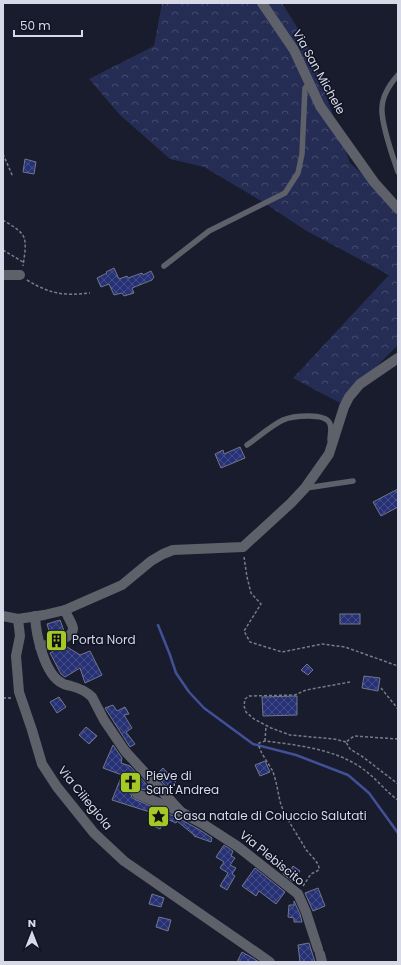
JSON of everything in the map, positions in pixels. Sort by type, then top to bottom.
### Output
[{"type":"street","name":"Via San Michele","points":[[262,3],[294,50],[320,106],[374,182],[398,209]]},
{"type":"street","points":[[3,274],[20,275]]},
{"type":"street","points":[[3,616],[18,619],[65,610],[122,585],[151,561],[173,550],[243,547],[291,504],[305,488],[329,454],[344,407],[349,397],[360,384],[398,358]]},
{"type":"street","points":[[40,647],[66,638],[71,634],[73,628],[65,610]]},
{"type":"street","points":[[35,616],[40,647],[53,676],[62,684],[80,688],[92,697],[108,726],[125,751],[181,812]]},
{"type":"street","name":"Via Ciliegiola","points":[[18,619],[20,636],[16,656],[19,692],[42,764],[57,787],[94,833],[124,861],[270,962]]},
{"type":"street","points":[[137,794],[181,812]]},
{"type":"street","name":"Via Plebiscito","points":[[181,812],[237,846],[298,894],[306,912],[320,955]]},
{"type":"lane","points":[[398,75],[392,82],[385,95],[382,111],[389,144],[398,172]]},
{"type":"lane","points":[[164,266],[209,231],[285,193],[298,173],[302,154],[305,88],[310,84]]},
{"type":"lane","points":[[247,445],[283,420],[299,416],[328,420],[330,425],[330,448]]},
{"type":"lane","points":[[305,488],[353,481]]},
{"type":"path","points":[[3,154],[12,177]]},
{"type":"path","points":[[3,220],[21,232],[24,237],[23,262],[20,275],[53,293],[71,295],[90,293]]},
{"type":"path","points":[[3,250],[23,262]]},
{"type":"path","points":[[243,547],[251,593],[261,604],[244,631],[250,642],[282,652],[322,644],[345,647],[398,666]]},
{"type":"path","points":[[350,682],[306,690],[295,695],[249,696],[245,699],[244,706],[246,712],[254,719],[266,726],[290,735],[334,739],[346,742],[350,749],[398,784]]},
{"type":"path","points":[[381,688],[398,709]]},
{"type":"path","points":[[265,741],[266,726]]},
{"type":"path","points":[[346,742],[354,736],[398,739]]},
{"type":"path","points":[[298,894],[311,874],[318,871],[320,867],[308,852],[284,812],[272,771],[258,746],[259,743],[265,741],[306,747],[346,759],[362,768],[398,800]]},
{"type":"green space","points":[[162,3],[282,3],[308,45],[350,163],[398,205],[398,345],[340,403],[293,378],[389,275],[305,230],[263,202],[204,167],[170,159],[120,115],[89,79],[154,46]]},
{"type":"building","points":[[25,159],[36,162],[34,174],[23,172]]},
{"type":"building","points":[[114,268],[119,279],[127,276],[128,278],[142,273],[143,275],[151,271],[154,277],[152,280],[132,288],[134,293],[124,296],[122,293],[114,295],[109,284],[101,287],[97,278]]},
{"type":"building","points":[[240,447],[245,458],[221,468],[215,454],[223,450],[224,454]]},
{"type":"building","points":[[398,489],[398,507],[381,516],[373,502]]},
{"type":"building","points":[[340,614],[360,614],[360,624],[340,624]]},
{"type":"building","points":[[60,620],[64,631],[51,637],[47,624]]},
{"type":"building","points":[[64,645],[80,655],[90,651],[102,675],[85,683],[80,668],[65,677],[61,674],[50,653]]},
{"type":"building","points":[[307,664],[313,670],[308,675],[301,670]]},
{"type":"building","points":[[364,676],[380,678],[378,691],[362,688]]},
{"type":"building","points":[[297,696],[297,715],[263,716],[262,697]]},
{"type":"building","points":[[59,697],[66,707],[57,713],[50,702]]},
{"type":"building","points":[[113,705],[117,711],[125,707],[129,714],[124,715],[132,728],[126,732],[135,744],[130,747],[105,708]]},
{"type":"building","points":[[86,727],[97,736],[89,744],[79,735]]},
{"type":"building","points":[[113,745],[122,758],[121,763],[130,766],[137,776],[140,777],[147,785],[145,790],[137,788],[133,789],[131,794],[132,798],[178,818],[200,830],[212,838],[211,842],[194,836],[177,821],[176,823],[165,818],[160,829],[149,824],[153,813],[112,800],[122,775],[103,768]]},
{"type":"building","points":[[265,761],[270,772],[260,776],[255,765]]},
{"type":"building","points":[[163,768],[176,782],[168,789],[156,775]]},
{"type":"building","points":[[224,845],[233,851],[231,856],[235,858],[230,865],[236,868],[232,874],[235,876],[227,890],[220,886],[228,873],[220,868],[224,862],[216,857]]},
{"type":"building","points":[[293,866],[300,871],[293,882],[283,874],[285,869],[289,872]]},
{"type":"building","points":[[255,868],[285,892],[276,904],[259,891],[256,896],[242,886]]},
{"type":"building","points":[[318,888],[325,906],[313,911],[305,893]]},
{"type":"building","points":[[152,894],[164,898],[161,907],[149,904]]},
{"type":"building","points":[[294,901],[302,922],[294,922],[294,918],[288,917],[289,905],[294,905]]},
{"type":"building","points":[[159,917],[171,920],[168,931],[156,927]]},
{"type":"building","points":[[309,943],[315,962],[300,962],[298,945]]},
{"type":"building","points":[[242,952],[251,957],[259,962],[237,962]]},
{"type":"waterway","points":[[158,625],[176,673],[189,692],[204,708],[253,744],[296,755],[348,775],[369,793],[398,833]]},
{"type":"place","name":"Porta Nord","points":[[56,640]]},
{"type":"place","name":"Pieve di Sant'Andrea","points":[[130,783]]},
{"type":"place","name":"Casa natale di Coluccio Salutati","points":[[159,816]]}]
